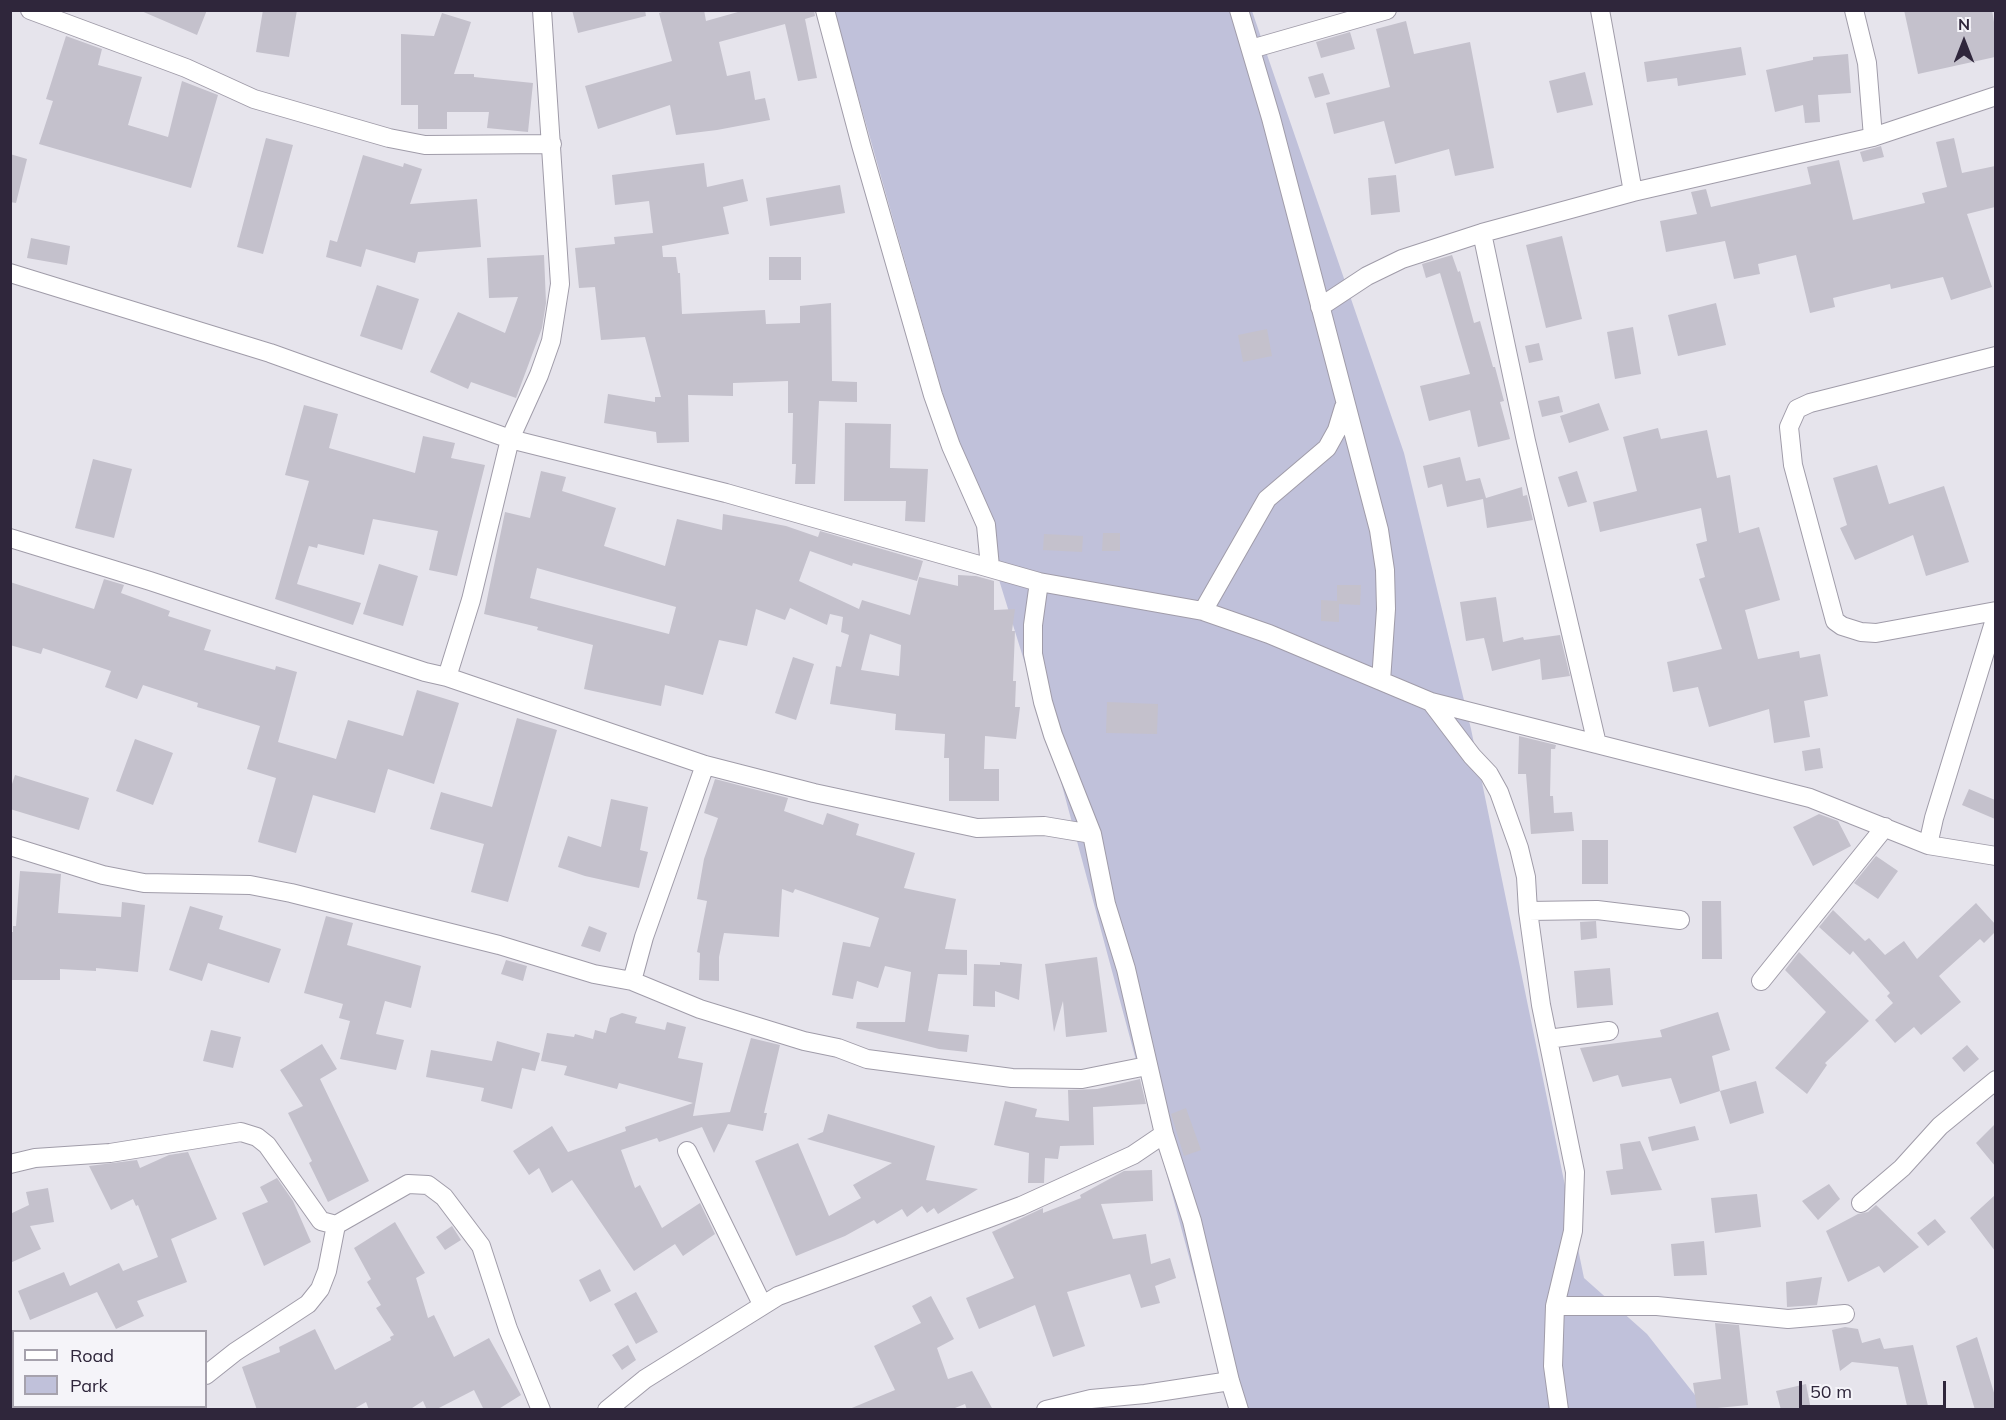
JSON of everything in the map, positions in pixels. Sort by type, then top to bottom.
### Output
[{"type":"street","points":[[30,10],[186,68],[254,99],[388,138],[425,145],[552,144]]},
{"type":"street","points":[[447,677],[471,600],[510,439],[540,375],[551,340],[560,284],[542,10]]},
{"type":"street","points":[[825,10],[861,145],[933,394],[951,446],[986,525],[990,567]]},
{"type":"street","points":[[1239,10],[1379,530],[1385,570],[1386,609],[1381,681]]},
{"type":"street","points":[[1251,49],[1387,10]]},
{"type":"street","points":[[1600,10],[1633,192]]},
{"type":"street","points":[[1854,10],[1867,63],[1873,137]]},
{"type":"street","points":[[1320,307],[1367,276],[1402,259],[1482,233],[1633,192],[1873,137],[1995,96]]},
{"type":"street","points":[[1482,233],[1526,441],[1597,744]]},
{"type":"street","points":[[10,273],[270,353],[510,439],[726,493],[1039,582],[1203,611],[1269,634],[1431,702],[1810,798],[1928,845],[1995,855]]},
{"type":"street","points":[[1995,356],[1810,403],[1797,410],[1791,419],[1789,436],[1793,465],[1834,621],[1842,627],[1876,633],[1995,611]]},
{"type":"street","points":[[1203,611],[1267,499],[1327,448],[1337,430],[1345,405]]},
{"type":"street","points":[[10,538],[150,581],[425,672],[447,677],[705,765],[814,793],[977,828],[1044,826],[1092,834]]},
{"type":"street","points":[[1039,582],[1033,625],[1033,654],[1043,702],[1053,735],[1092,834],[1106,904],[1126,969],[1164,1134],[1192,1221],[1239,1410]]},
{"type":"street","points":[[1928,845],[1934,818],[1995,616]]},
{"type":"street","points":[[1431,702],[1472,756],[1489,774],[1499,792],[1519,848],[1526,877],[1528,911],[1548,1039],[1575,1172],[1573,1231],[1556,1306],[1554,1366],[1559,1410]]},
{"type":"street","points":[[632,981],[644,937],[705,765]]},
{"type":"street","points":[[1761,981],[1885,827]]},
{"type":"street","points":[[10,846],[103,875],[144,883],[250,885],[291,893],[499,945],[594,974],[632,981],[700,1009],[804,1041],[838,1048],[867,1059],[1012,1078],[1082,1079],[1147,1066]]},
{"type":"street","points":[[1528,911],[1597,910],[1680,920]]},
{"type":"street","points":[[1548,1039],[1609,1031]]},
{"type":"street","points":[[1861,1203],[1902,1168],[1940,1126],[1995,1080]]},
{"type":"street","points":[[10,1164],[35,1158],[110,1154],[242,1132],[257,1137],[267,1145],[321,1221],[336,1225],[408,1184],[428,1185],[444,1197],[481,1246],[508,1329],[541,1410]]},
{"type":"street","points":[[607,1410],[645,1379],[762,1304],[1021,1206],[1118,1163],[1164,1134]]},
{"type":"street","points":[[687,1151],[762,1304]]},
{"type":"street","points":[[207,1374],[308,1304],[320,1288],[327,1271],[336,1225]]},
{"type":"street","points":[[1556,1306],[1657,1306],[1788,1319],[1845,1314]]},
{"type":"street","points":[[1046,1410],[1091,1399],[1145,1394],[1230,1381]]},
{"type":"green space","points":[[834,11],[1252,11],[1404,453],[1471,729],[1584,1278],[1647,1334],[1706,1409],[1230,1409],[1057,767],[956,441]]},
{"type":"building","points":[[139,10],[207,10],[197,35]]},
{"type":"building","points":[[263,10],[297,10],[289,57],[256,52]]},
{"type":"building","points":[[572,10],[645,10],[646,16],[578,33]]},
{"type":"building","points":[[668,10],[704,10],[706,21],[745,10],[814,10],[815,16],[805,19],[817,78],[798,81],[785,24],[719,42],[727,76],[750,71],[755,100],[765,98],[770,120],[676,135],[670,105],[598,129],[585,86],[672,61],[659,13]]},
{"type":"building","points":[[1904,10],[1992,10],[1995,28],[1995,57],[1918,74]]},
{"type":"building","points":[[442,13],[471,22],[454,74],[474,74],[474,77],[533,83],[528,132],[487,128],[489,112],[447,112],[447,129],[418,129],[418,105],[401,105],[401,34],[434,36]]},
{"type":"building","points":[[1406,21],[1414,54],[1470,42],[1494,168],[1455,176],[1449,149],[1395,164],[1384,121],[1334,134],[1326,103],[1390,87],[1376,29]]},
{"type":"building","points":[[1350,32],[1355,49],[1321,58],[1316,42]]},
{"type":"building","points":[[66,36],[102,49],[98,65],[142,77],[128,125],[168,137],[182,81],[218,95],[191,188],[39,144],[53,101],[46,99]]},
{"type":"building","points":[[1741,47],[1746,75],[1678,86],[1677,78],[1647,82],[1644,62]]},
{"type":"building","points":[[1848,54],[1851,93],[1818,95],[1820,122],[1805,123],[1803,105],[1775,112],[1766,70],[1813,60],[1813,57]]},
{"type":"building","points":[[1585,72],[1593,105],[1557,113],[1549,81]]},
{"type":"building","points":[[1323,73],[1330,94],[1315,98],[1308,77]]},
{"type":"building","points":[[266,138],[293,145],[263,254],[237,247]]},
{"type":"building","points":[[1954,138],[1962,173],[1995,166],[1995,207],[1967,214],[1992,287],[1951,300],[1943,277],[1891,289],[1890,284],[1833,298],[1835,307],[1810,313],[1796,255],[1758,264],[1760,274],[1734,279],[1725,241],[1666,252],[1660,221],[1697,214],[1691,192],[1706,189],[1711,207],[1811,184],[1807,167],[1839,160],[1853,220],[1925,203],[1922,193],[1947,187],[1936,142]]},
{"type":"building","points":[[1881,146],[1884,157],[1863,162],[1860,152]]},
{"type":"building","points":[[10,154],[27,159],[16,203],[10,202]]},
{"type":"building","points":[[363,155],[403,167],[404,163],[422,169],[410,204],[477,199],[481,247],[418,252],[415,263],[366,249],[361,267],[326,257],[330,240],[337,242]]},
{"type":"building","points":[[704,163],[707,187],[743,179],[748,201],[723,207],[729,234],[662,246],[663,257],[676,257],[678,273],[680,273],[682,314],[765,310],[766,324],[800,323],[800,306],[831,303],[832,381],[857,382],[857,402],[819,401],[815,484],[795,484],[796,464],[792,464],[793,413],[788,413],[788,381],[733,383],[733,396],[688,395],[689,442],[657,443],[656,432],[604,423],[608,394],[655,402],[655,397],[661,397],[645,337],[601,340],[595,287],[579,288],[575,248],[615,244],[614,237],[653,233],[649,201],[615,205],[612,175]]},
{"type":"building","points":[[1396,175],[1400,212],[1371,215],[1368,178]]},
{"type":"building","points":[[840,185],[845,213],[770,226],[766,198]]},
{"type":"building","points":[[1562,236],[1582,319],[1546,328],[1526,245]]},
{"type":"building","points":[[31,238],[70,246],[67,265],[27,258]]},
{"type":"building","points":[[544,255],[546,303],[542,328],[516,398],[471,382],[468,389],[430,372],[458,312],[505,333],[518,297],[489,298],[487,258]]},
{"type":"building","points":[[1452,255],[1458,272],[1460,271],[1474,323],[1480,321],[1493,367],[1495,367],[1504,401],[1500,402],[1510,439],[1478,447],[1470,410],[1429,421],[1420,386],[1470,374],[1440,273],[1426,278],[1422,264]]},
{"type":"building","points":[[769,257],[801,257],[801,280],[769,280]]},
{"type":"building","points":[[377,285],[419,299],[402,350],[360,336]]},
{"type":"building","points":[[1716,303],[1726,345],[1678,356],[1668,315]]},
{"type":"building","points":[[1633,327],[1641,374],[1615,379],[1607,332]]},
{"type":"building","points":[[1267,329],[1272,356],[1243,362],[1238,335]]},
{"type":"building","points":[[1539,343],[1543,360],[1529,363],[1525,346]]},
{"type":"building","points":[[1559,396],[1563,412],[1542,417],[1538,401]]},
{"type":"building","points":[[1599,403],[1609,430],[1569,443],[1560,416]]},
{"type":"building","points":[[304,405],[338,414],[329,448],[415,473],[423,436],[455,443],[451,458],[485,465],[457,576],[429,570],[438,531],[373,519],[364,555],[318,544],[317,548],[309,546],[297,584],[361,603],[353,625],[275,599],[309,481],[285,475]]},
{"type":"building","points":[[845,423],[891,424],[890,468],[928,469],[925,522],[905,521],[906,501],[844,501]]},
{"type":"building","points":[[1658,428],[1661,439],[1707,430],[1717,478],[1730,475],[1739,533],[1759,527],[1780,600],[1745,610],[1758,659],[1799,651],[1800,658],[1820,654],[1828,696],[1804,701],[1810,737],[1774,743],[1769,709],[1709,727],[1698,687],[1673,692],[1667,662],[1722,649],[1699,579],[1705,577],[1696,544],[1707,541],[1701,508],[1600,532],[1593,502],[1637,491],[1623,437]]},
{"type":"building","points":[[1460,457],[1466,481],[1480,478],[1486,498],[1522,487],[1523,496],[1527,495],[1533,520],[1487,528],[1483,499],[1447,507],[1442,484],[1428,488],[1423,466]]},
{"type":"building","points":[[93,459],[132,469],[114,538],[75,528]]},
{"type":"building","points":[[1877,465],[1889,504],[1944,486],[1969,562],[1926,576],[1913,535],[1855,560],[1840,528],[1847,525],[1833,478]]},
{"type":"building","points":[[541,471],[566,477],[562,491],[616,508],[604,546],[665,566],[677,519],[722,530],[723,514],[786,526],[818,537],[820,531],[923,561],[917,581],[853,563],[852,566],[810,551],[799,581],[859,609],[862,600],[910,615],[919,577],[958,586],[958,575],[976,576],[994,581],[994,610],[1015,609],[1012,631],[1015,631],[1013,681],[1016,681],[1015,707],[1020,707],[1016,739],[985,736],[984,769],[999,769],[999,801],[949,801],[949,758],[944,758],[945,734],[895,730],[896,714],[830,704],[836,666],[841,667],[849,635],[841,632],[843,617],[830,614],[827,625],[790,608],[785,620],[756,609],[747,646],[719,640],[703,695],[665,685],[661,706],[584,689],[593,645],[537,630],[538,627],[484,614],[505,512],[530,518]],"holes":[[[537,568],[676,607],[669,634],[530,598]],[[870,634],[901,645],[899,676],[861,670]]]},
{"type":"building","points":[[1577,471],[1587,502],[1568,507],[1558,477]]},
{"type":"building","points":[[1103,533],[1120,533],[1120,551],[1102,551]]},
{"type":"building","points":[[1044,534],[1083,536],[1082,552],[1043,550]]},
{"type":"building","points":[[379,564],[418,576],[403,626],[363,614]]},
{"type":"building","points":[[104,579],[124,585],[121,593],[170,611],[168,616],[211,630],[204,650],[275,670],[276,666],[297,672],[278,742],[336,759],[348,720],[403,736],[417,690],[459,703],[434,784],[388,769],[375,813],[313,795],[296,853],[258,842],[276,778],[247,769],[260,726],[197,707],[198,703],[143,685],[137,699],[105,687],[111,671],[43,648],[41,654],[10,645],[10,582],[94,609]]},
{"type":"building","points":[[1337,585],[1361,585],[1360,605],[1339,604],[1339,622],[1321,621],[1321,600],[1337,601]]},
{"type":"building","points":[[1496,597],[1503,642],[1523,637],[1524,640],[1560,635],[1570,676],[1542,680],[1540,659],[1492,671],[1484,638],[1466,641],[1460,602]]},
{"type":"building","points":[[793,657],[814,664],[796,720],[775,713]]},
{"type":"building","points":[[1107,702],[1158,704],[1157,734],[1106,733]]},
{"type":"building","points":[[517,718],[557,730],[508,902],[471,892],[484,844],[430,829],[441,792],[492,807]]},
{"type":"building","points":[[1519,736],[1556,745],[1555,749],[1551,749],[1550,796],[1553,796],[1554,813],[1572,812],[1574,831],[1531,834],[1526,774],[1518,774]]},
{"type":"building","points":[[135,739],[173,753],[153,805],[116,791]]},
{"type":"building","points":[[1820,748],[1823,768],[1805,771],[1802,751]]},
{"type":"building","points":[[15,775],[89,798],[79,830],[10,809],[10,790]]},
{"type":"building","points":[[715,779],[788,798],[784,811],[823,825],[827,813],[859,824],[856,835],[915,853],[904,888],[956,899],[945,949],[967,950],[967,975],[938,974],[928,1031],[969,1035],[967,1052],[939,1049],[856,1028],[857,1022],[905,1022],[911,972],[885,966],[878,988],[857,981],[853,999],[832,995],[843,942],[870,947],[879,918],[795,889],[793,893],[782,889],[779,937],[724,933],[719,957],[719,981],[699,980],[700,953],[697,952],[707,901],[697,899],[704,859],[718,818],[704,813]]},
{"type":"building","points":[[1969,789],[1995,800],[1995,819],[1962,805]]},
{"type":"building","points":[[611,799],[648,807],[640,850],[648,852],[639,888],[585,876],[558,867],[568,836],[601,847]]},
{"type":"building","points":[[1819,814],[1838,821],[1851,846],[1813,866],[1793,827]]},
{"type":"building","points":[[1582,840],[1608,840],[1608,884],[1582,884]]},
{"type":"building","points":[[1876,856],[1898,871],[1878,899],[1854,883]]},
{"type":"building","points":[[20,871],[61,874],[58,913],[121,917],[122,902],[145,905],[138,972],[96,968],[96,971],[60,969],[60,980],[10,980],[10,932],[13,932],[13,926],[16,926]]},
{"type":"building","points":[[1702,901],[1721,901],[1722,959],[1702,959]]},
{"type":"building","points":[[1976,903],[1995,924],[1995,932],[1984,943],[1980,939],[1939,976],[1961,1002],[1921,1035],[1914,1027],[1895,1043],[1875,1020],[1893,1003],[1887,996],[1890,993],[1853,951],[1850,955],[1819,927],[1833,910],[1865,941],[1869,938],[1885,955],[1904,941],[1917,959]]},
{"type":"building","points":[[190,906],[223,916],[219,929],[281,949],[269,983],[208,963],[202,981],[169,970]]},
{"type":"building","points":[[326,916],[353,923],[347,945],[421,966],[411,1008],[385,1001],[376,1034],[404,1040],[396,1070],[340,1059],[350,1021],[339,1018],[343,1004],[304,993]]},
{"type":"building","points":[[1596,921],[1597,938],[1581,940],[1580,922]]},
{"type":"building","points":[[589,926],[607,933],[600,952],[581,946]]},
{"type":"building","points":[[1799,952],[1869,1021],[1825,1063],[1827,1065],[1807,1094],[1775,1068],[1826,1012],[1785,970]]},
{"type":"building","points":[[1097,957],[1107,1032],[1066,1037],[1063,1001],[1054,1032],[1045,964]]},
{"type":"building","points":[[506,960],[527,966],[523,981],[501,974]]},
{"type":"building","points":[[1000,962],[1022,964],[1019,1000],[995,991],[995,1007],[973,1006],[974,964],[1000,965]]},
{"type":"building","points":[[1610,968],[1613,1005],[1577,1008],[1574,971]]},
{"type":"building","points":[[1718,1012],[1730,1050],[1712,1056],[1720,1091],[1680,1104],[1671,1078],[1622,1087],[1618,1075],[1593,1082],[1580,1048],[1662,1037],[1660,1030]]},
{"type":"building","points":[[622,1013],[637,1017],[635,1023],[665,1030],[667,1022],[686,1027],[678,1058],[703,1063],[693,1116],[730,1112],[751,1038],[780,1045],[764,1113],[767,1113],[763,1131],[728,1124],[714,1153],[702,1127],[659,1142],[657,1138],[621,1150],[635,1188],[640,1185],[662,1228],[700,1203],[715,1234],[683,1256],[675,1244],[634,1271],[572,1180],[552,1193],[539,1168],[529,1175],[513,1151],[552,1126],[568,1152],[626,1131],[625,1127],[693,1103],[619,1083],[617,1089],[564,1075],[567,1066],[541,1061],[547,1033],[574,1037],[575,1034],[593,1039],[595,1030],[606,1033],[610,1018]]},
{"type":"building","points":[[211,1030],[241,1037],[233,1068],[203,1061]]},
{"type":"building","points":[[497,1041],[540,1053],[535,1071],[522,1068],[512,1109],[481,1101],[484,1088],[426,1077],[431,1050],[492,1061]]},
{"type":"building","points":[[322,1044],[337,1069],[320,1079],[369,1181],[328,1202],[309,1163],[312,1161],[288,1113],[303,1106],[280,1070]]},
{"type":"building","points":[[1967,1045],[1979,1059],[1964,1072],[1952,1058]]},
{"type":"building","points":[[1140,1079],[1146,1104],[1093,1107],[1094,1145],[1060,1146],[1058,1159],[1045,1158],[1044,1183],[1028,1183],[1029,1153],[994,1145],[1005,1101],[1037,1109],[1035,1117],[1069,1121],[1068,1090],[1097,1089]]},
{"type":"building","points":[[1756,1081],[1764,1113],[1730,1124],[1720,1091]]},
{"type":"building","points":[[1186,1108],[1201,1150],[1184,1156],[1171,1114]]},
{"type":"building","points":[[828,1114],[935,1146],[926,1180],[978,1189],[938,1214],[934,1208],[927,1213],[922,1206],[907,1217],[902,1209],[877,1224],[874,1220],[845,1236],[796,1256],[755,1161],[798,1143],[829,1216],[861,1198],[853,1185],[892,1163],[807,1139],[823,1132]]},
{"type":"building","points":[[1995,1124],[1995,1166],[1976,1143]]},
{"type":"building","points":[[1695,1126],[1699,1140],[1652,1151],[1648,1137]]},
{"type":"building","points":[[1640,1141],[1662,1190],[1611,1195],[1606,1171],[1623,1169],[1620,1144]]},
{"type":"building","points":[[188,1152],[217,1219],[171,1239],[187,1282],[137,1301],[144,1316],[116,1329],[97,1292],[30,1320],[18,1291],[64,1272],[70,1286],[119,1263],[123,1271],[158,1257],[138,1205],[136,1206],[133,1199],[111,1210],[89,1166],[137,1160],[140,1168],[169,1155]]},
{"type":"building","points":[[1152,1170],[1153,1201],[1101,1204],[1113,1239],[1146,1234],[1151,1264],[1170,1258],[1176,1278],[1155,1286],[1160,1303],[1141,1308],[1130,1274],[1067,1292],[1085,1346],[1053,1357],[1035,1305],[979,1329],[966,1298],[1014,1278],[992,1232],[1043,1208],[1043,1213],[1081,1198],[1080,1195],[1124,1171]]},
{"type":"building","points":[[277,1178],[293,1201],[311,1242],[264,1266],[242,1213],[268,1202],[260,1187]]},
{"type":"building","points":[[1829,1184],[1840,1199],[1818,1220],[1802,1201]]},
{"type":"building","points":[[48,1188],[54,1222],[30,1226],[41,1249],[10,1263],[10,1214],[29,1205],[26,1192]]},
{"type":"building","points":[[1757,1194],[1761,1227],[1715,1233],[1711,1198]]},
{"type":"building","points":[[1995,1195],[1995,1251],[1970,1218]]},
{"type":"building","points":[[1876,1205],[1919,1247],[1884,1273],[1879,1266],[1848,1282],[1826,1231],[1858,1214],[1868,1212]]},
{"type":"building","points":[[1935,1219],[1946,1232],[1928,1246],[1917,1233]]},
{"type":"building","points":[[395,1222],[425,1273],[416,1278],[428,1318],[434,1315],[454,1357],[489,1338],[521,1395],[497,1410],[484,1410],[474,1390],[435,1410],[427,1410],[423,1401],[409,1410],[369,1410],[366,1402],[352,1410],[257,1410],[242,1367],[280,1352],[279,1347],[315,1329],[335,1370],[391,1340],[390,1337],[394,1335],[376,1308],[381,1305],[367,1282],[371,1279],[354,1248]]},
{"type":"building","points":[[452,1226],[461,1240],[445,1250],[436,1237]]},
{"type":"building","points":[[1704,1241],[1707,1275],[1674,1276],[1671,1244]]},
{"type":"building","points":[[600,1269],[611,1291],[590,1302],[579,1280]]},
{"type":"building","points":[[1822,1277],[1817,1305],[1787,1307],[1786,1282]]},
{"type":"building","points":[[636,1292],[658,1332],[636,1344],[614,1304]]},
{"type":"building","points":[[931,1296],[954,1339],[937,1348],[948,1379],[972,1371],[993,1410],[967,1410],[965,1404],[950,1410],[847,1410],[895,1390],[874,1346],[921,1323],[912,1306]]},
{"type":"building","points":[[1715,1323],[1739,1325],[1748,1405],[1697,1410],[1693,1383],[1721,1379]]},
{"type":"building","points":[[1845,1327],[1858,1329],[1862,1343],[1880,1338],[1884,1349],[1913,1345],[1929,1410],[1908,1410],[1898,1367],[1852,1362],[1840,1371],[1832,1330]]},
{"type":"building","points":[[1977,1337],[1995,1396],[1995,1410],[1975,1410],[1956,1346]]},
{"type":"building","points":[[628,1345],[636,1360],[622,1370],[612,1355]]},
{"type":"building","points":[[1806,1384],[1811,1410],[1781,1410],[1776,1391]]}]
